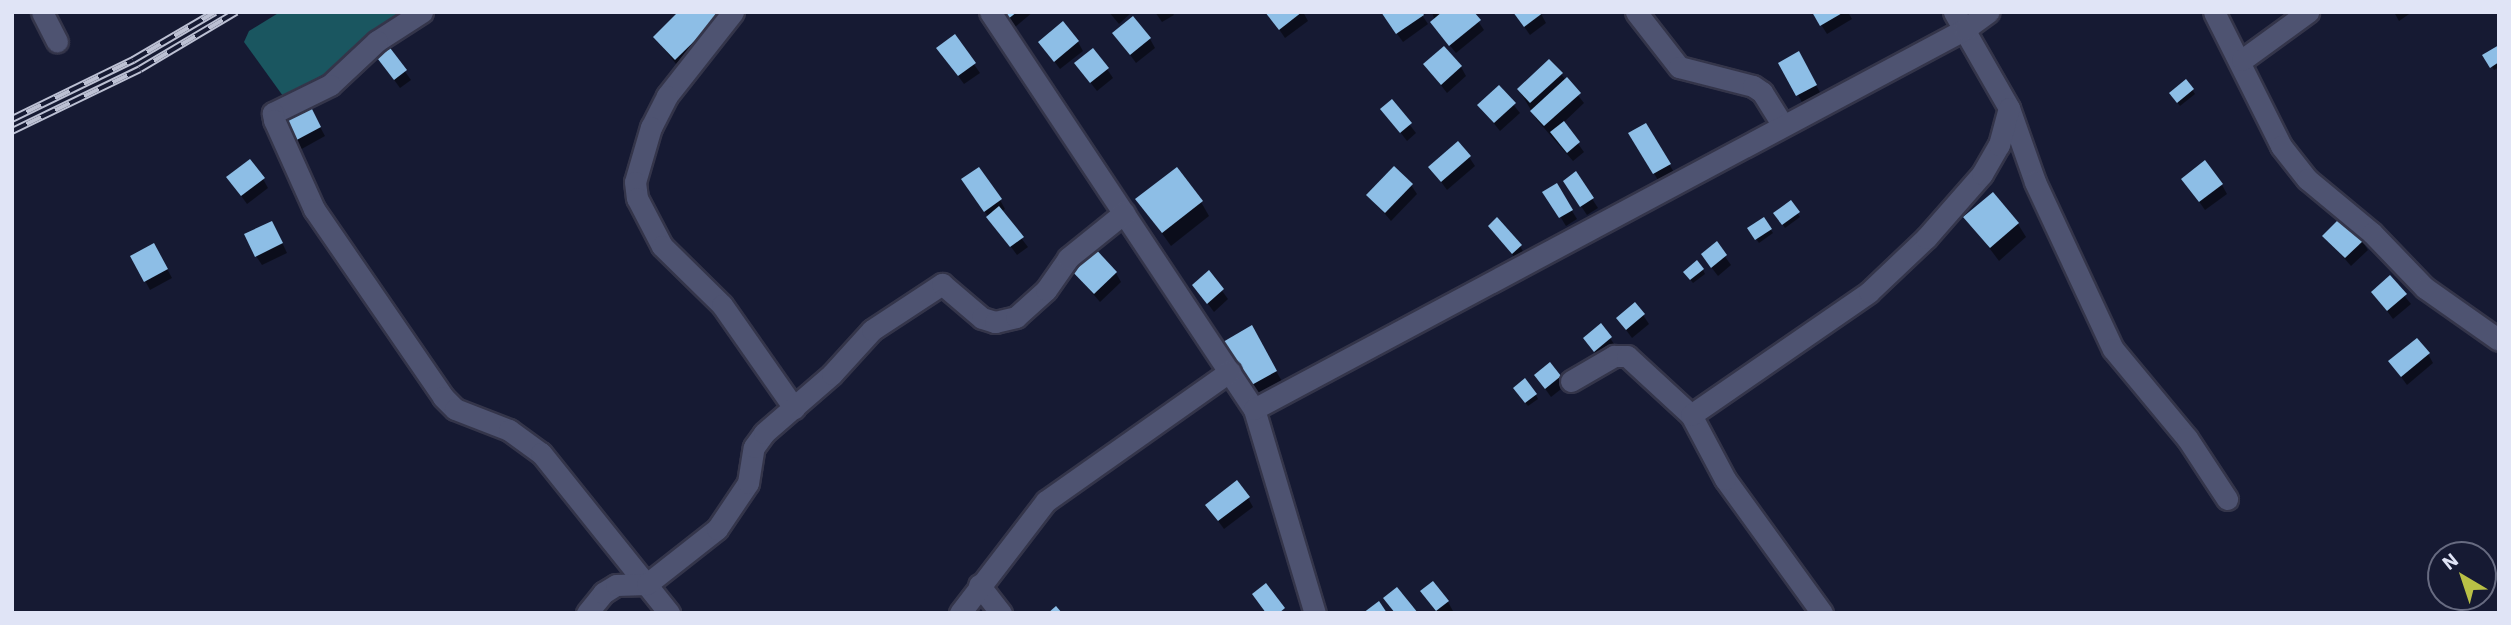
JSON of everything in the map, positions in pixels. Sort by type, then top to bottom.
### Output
[{"type":"street","points":[[42,12],[57,41]]},
{"type":"street","points":[[422,12],[377,41],[330,85],[273,113],[274,120],[314,209],[443,397],[455,409],[509,430],[541,453],[669,613]]},
{"type":"street","points":[[733,12],[667,96],[651,127],[635,182],[637,198],[662,246],[722,305],[794,408]]},
{"type":"street","points":[[990,12],[1254,409],[1315,613]]},
{"type":"street","points":[[1636,12],[1679,67],[1753,86],[1762,92],[1783,125]]},
{"type":"street","points":[[1254,409],[1783,125],[1960,21],[1988,12]]},
{"type":"street","points":[[2214,12],[2242,60],[2281,146],[2307,179],[2372,233],[2426,288],[2499,340]]},
{"type":"street","points":[[2242,60],[2308,12]]},
{"type":"street","points":[[1960,21],[2009,108],[2035,181],[2113,349],[2187,438],[2227,499]]},
{"type":"street","points":[[1691,415],[1869,292],[1926,239],[1982,174],[1999,145],[2009,108]]},
{"type":"street","points":[[587,613],[603,593],[616,585],[646,584],[717,529],[748,483],[754,447],[872,330],[935,285],[943,284],[982,318],[995,322],[1016,317],[1046,290],[1068,258],[1124,213]]},
{"type":"street","points":[[1572,381],[1614,356],[1627,356],[1691,415],[1725,479],[1822,613]]},
{"type":"street","points":[[960,613],[1046,501],[1230,371]]},
{"type":"street","points":[[979,585],[1001,613]]},
{"type":"shaded area","points":[[280,12],[412,12],[347,62],[283,96],[244,42],[249,31]]},
{"type":"building","points":[[678,12],[714,12],[719,17],[675,60],[653,37]]},
{"type":"building","points":[[1003,12],[1017,12],[1008,19]]},
{"type":"building","points":[[1265,12],[1302,12],[1279,30]]},
{"type":"building","points":[[1381,12],[1422,12],[1424,15],[1396,34]]},
{"type":"building","points":[[1442,12],[1474,12],[1481,20],[1449,46],[1430,22]]},
{"type":"building","points":[[1513,12],[1544,12],[1524,27]]},
{"type":"building","points":[[1812,12],[1844,12],[1820,26]]},
{"type":"building","points":[[1133,16],[1151,38],[1130,55],[1112,33]]},
{"type":"building","points":[[1063,21],[1079,41],[1054,62],[1038,42]]},
{"type":"building","points":[[955,34],[976,63],[958,76],[936,48]]},
{"type":"building","points":[[384,40],[407,70],[394,80],[371,50]]},
{"type":"building","points":[[2499,45],[2499,62],[2490,68],[2482,55]]},
{"type":"building","points":[[1444,46],[1462,66],[1441,85],[1423,64]]},
{"type":"building","points":[[1093,48],[1109,68],[1090,83],[1074,63]]},
{"type":"building","points":[[1799,51],[1817,85],[1796,96],[1778,63]]},
{"type":"building","points":[[1549,59],[1563,73],[1530,103],[1517,89]]},
{"type":"building","points":[[1567,77],[1581,93],[1544,126],[1530,111]]},
{"type":"building","points":[[2186,79],[2194,89],[2177,103],[2169,93]]},
{"type":"building","points":[[1499,85],[1516,103],[1494,123],[1477,105]]},
{"type":"building","points":[[1392,99],[1412,123],[1400,133],[1380,109]]},
{"type":"building","points":[[308,101],[321,127],[291,143],[277,117]]},
{"type":"building","points":[[1564,121],[1580,142],[1567,153],[1550,132]]},
{"type":"building","points":[[1646,123],[1671,164],[1653,174],[1628,133]]},
{"type":"building","points":[[1458,141],[1471,156],[1441,182],[1428,167]]},
{"type":"building","points":[[250,159],[265,178],[241,196],[226,177]]},
{"type":"building","points":[[2205,160],[2223,184],[2199,202],[2181,179]]},
{"type":"building","points":[[1394,166],[1413,184],[1385,213],[1366,195]]},
{"type":"building","points":[[979,167],[1002,199],[984,212],[961,179]]},
{"type":"building","points":[[1177,167],[1203,201],[1162,233],[1135,199]]},
{"type":"building","points":[[1576,171],[1594,198],[1580,207],[1563,181]]},
{"type":"building","points":[[1557,183],[1573,210],[1559,218],[1542,192]]},
{"type":"building","points":[[1993,192],[2019,223],[1990,248],[1963,217]]},
{"type":"building","points":[[1791,200],[1800,212],[1782,225],[1773,213]]},
{"type":"building","points":[[999,206],[1024,237],[1010,247],[986,217]]},
{"type":"building","points":[[1497,217],[1522,245],[1512,254],[1488,226]]},
{"type":"building","points":[[1764,217],[1772,229],[1755,240],[1747,228]]},
{"type":"building","points":[[2341,217],[2364,240],[2345,258],[2322,236]]},
{"type":"building","points":[[272,221],[283,243],[255,257],[244,234]]},
{"type":"building","points":[[1717,241],[1727,255],[1711,268],[1701,254]]},
{"type":"building","points":[[154,243],[168,269],[144,282],[130,256]]},
{"type":"building","points":[[1091,244],[1117,272],[1094,294],[1067,266]]},
{"type":"building","points":[[1697,260],[1704,269],[1690,280],[1683,272]]},
{"type":"building","points":[[1209,270],[1224,289],[1207,304],[1192,285]]},
{"type":"building","points":[[2390,275],[2407,294],[2387,311],[2371,292]]},
{"type":"building","points":[[1635,302],[1645,314],[1626,330],[1616,318]]},
{"type":"building","points":[[1601,323],[1612,337],[1594,352],[1583,338]]},
{"type":"building","points":[[1252,325],[1277,371],[1248,387],[1223,342]]},
{"type":"building","points":[[2417,338],[2430,353],[2401,377],[2388,361]]},
{"type":"building","points":[[1550,362],[1561,376],[1545,389],[1534,375]]},
{"type":"building","points":[[1525,378],[1537,394],[1525,403],[1513,388]]},
{"type":"building","points":[[1237,480],[1250,497],[1218,521],[1205,505]]},
{"type":"building","points":[[1433,581],[1449,601],[1436,611],[1420,591]]},
{"type":"building","points":[[1266,583],[1285,608],[1279,613],[1266,613],[1252,594]]},
{"type":"building","points":[[1397,587],[1418,613],[1395,613],[1383,598]]},
{"type":"building","points":[[1379,601],[1387,613],[1363,613]]},
{"type":"building","points":[[1056,606],[1062,613],[1048,613]]},
{"type":"railway","points":[[12,119],[133,60],[215,12]]},
{"type":"railway","points":[[12,131],[140,69],[236,12]]}]
